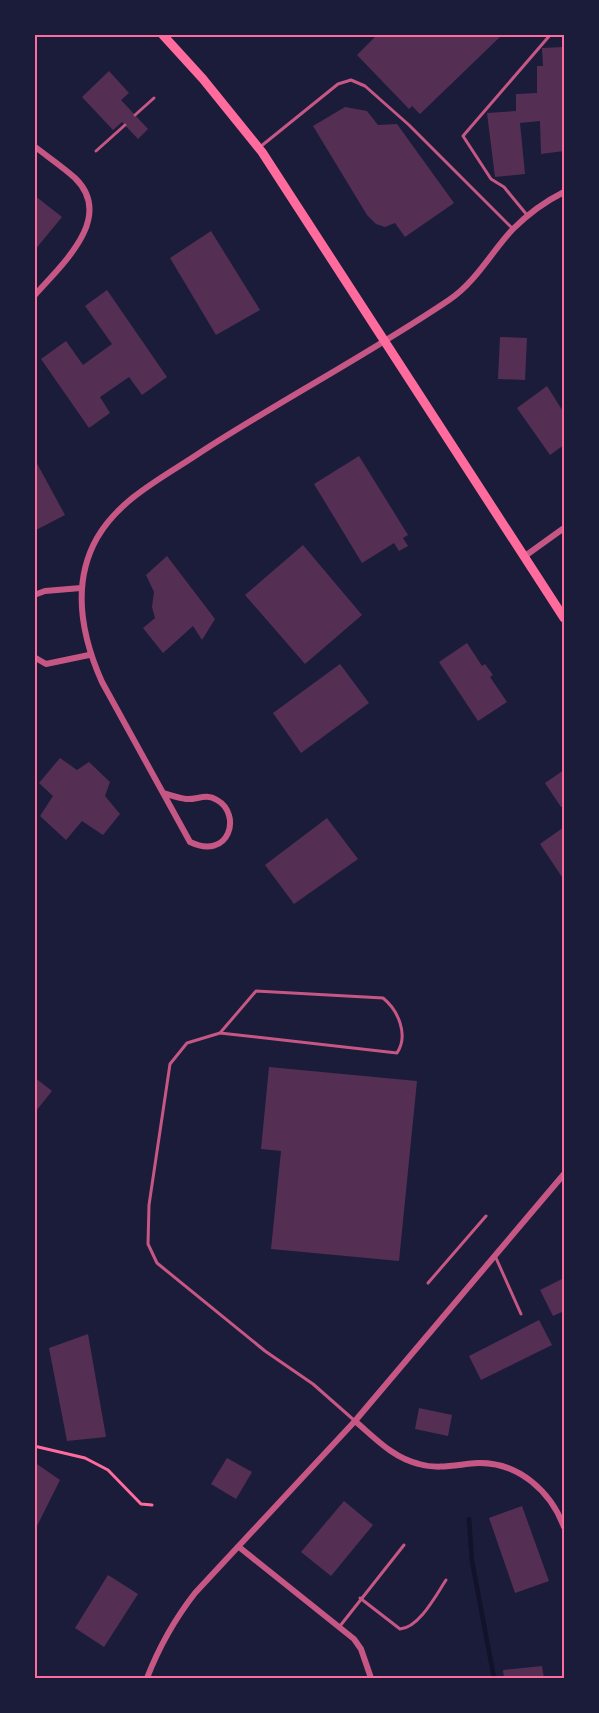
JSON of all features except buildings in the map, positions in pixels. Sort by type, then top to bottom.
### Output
[{"type":"main road","points":[[162,34],[203,78],[259,148],[564,618]]},
{"type":"street","points":[[34,146],[76,180],[85,195],[90,215],[86,232],[75,248],[34,296]]},
{"type":"street","points":[[163,793],[187,800],[206,796],[218,800],[227,809],[230,820],[229,832],[222,843],[214,847],[203,848],[190,842],[163,793],[102,682],[89,655],[83,624],[81,588],[98,538],[131,498],[274,405],[385,343],[453,298],[513,229],[564,192]]},
{"type":"street","points":[[525,556],[564,528]]},
{"type":"street","points":[[34,596],[45,591],[81,588]]},
{"type":"street","points":[[34,657],[46,664],[89,655]]},
{"type":"street","points":[[147,1678],[177,1617],[355,1421],[564,1174]]},
{"type":"street","points":[[355,1421],[394,1454],[408,1461],[439,1467],[494,1464],[513,1470],[550,1498],[564,1527]]},
{"type":"street","points":[[239,1547],[340,1626],[361,1649],[370,1678]]},
{"type":"lane","points":[[528,216],[504,187],[491,179],[463,136],[551,34]]},
{"type":"lane","points":[[259,148],[338,84],[351,80],[365,86],[409,125],[513,229]]},
{"type":"lane","points":[[135,115],[154,98]]},
{"type":"lane","points":[[96,151],[125,125]]},
{"type":"lane","points":[[220,1033],[256,991],[384,998],[394,1006],[401,1021],[400,1048],[396,1053],[220,1033],[187,1043],[170,1064],[149,1205],[148,1244],[157,1263],[265,1351],[313,1384],[355,1421]]},
{"type":"lane","points":[[428,1283],[486,1216]]},
{"type":"lane","points":[[495,1256],[521,1314]]},
{"type":"lane","points":[[340,1626],[404,1545]]},
{"type":"lane","points":[[360,1598],[400,1629],[407,1629],[447,1580]]},
{"type":"path","points":[[34,1446],[85,1458],[108,1470],[141,1504],[152,1505]]},
{"type":"waterway","points":[[469,1519],[472,1561],[494,1678]]}]
